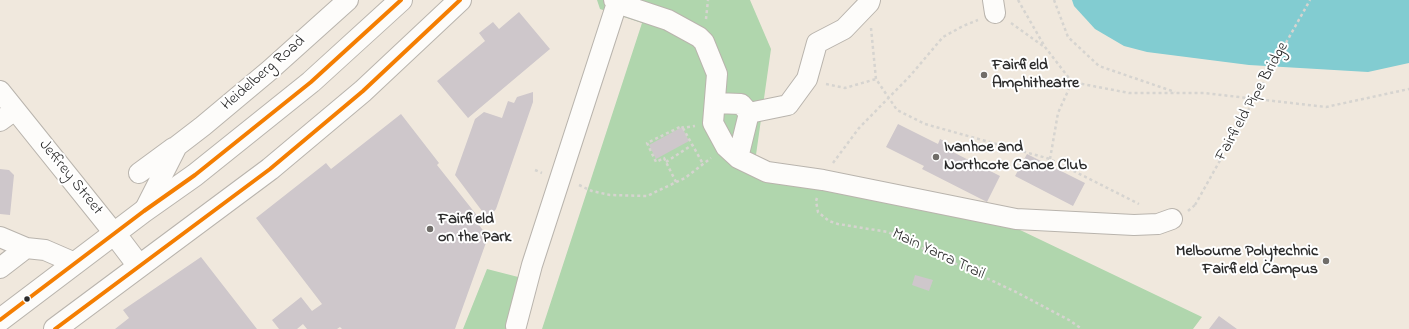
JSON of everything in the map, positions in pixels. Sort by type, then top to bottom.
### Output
[{"type":"main road","name":"Heidelberg Road","points":[[0,320],[114,233],[195,175],[311,82],[401,0]]},
{"type":"main road","points":[[55,329],[270,169],[364,91],[460,0]]},
{"type":"main road","name":"Jeffrey Street","points":[[114,233],[139,266]]},
{"type":"street","name":"Heidelberg Road","points":[[139,173],[203,126],[270,70],[348,0]]},
{"type":"street","points":[[749,113],[788,105],[806,79],[817,43],[844,29],[869,1]]},
{"type":"street","points":[[516,326],[532,265],[616,2],[668,20],[700,37],[704,42],[717,74],[713,123],[732,153],[767,172],[827,173],[1016,219],[1134,225],[1158,224],[1172,219]]},
{"type":"street","name":"Jeffrey Street","points":[[0,91],[8,116],[114,233]]},
{"type":"street","points":[[715,103],[742,104],[749,113]]},
{"type":"street","points":[[732,153],[749,113]]},
{"type":"street","name":"Heidelberg Road","points":[[144,211],[177,146]]},
{"type":"street","points":[[0,237],[26,248],[45,250],[75,263]]},
{"type":"street","points":[[0,268],[26,248]]},
{"type":"path","points":[[1018,0],[1045,47],[1072,82],[1129,93],[1204,92],[1326,107],[1409,89]]},
{"type":"path","points":[[1054,0],[1068,37],[1099,66],[1178,93]]},
{"type":"path","name":"Fairfield Pipe Bridge","points":[[1195,205],[1310,0]]},
{"type":"path","points":[[869,1],[876,80],[897,110],[925,124],[1050,159],[1141,205]]},
{"type":"path","points":[[994,6],[1045,47]]},
{"type":"path","name":"Main Yarra Trail","points":[[994,6],[943,37],[914,72],[858,128],[827,173],[816,201],[818,212],[829,221],[838,224],[888,232],[1016,292],[1069,320],[1082,329]]},
{"type":"path","points":[[806,79],[845,88],[876,80]]},
{"type":"path","points":[[1050,159],[1058,113],[1072,82]]},
{"type":"path","points":[[676,182],[664,158],[656,162],[647,143],[682,126],[703,164]]},
{"type":"path","points":[[666,162],[692,145]]},
{"type":"path","points":[[578,185],[592,191],[610,195],[647,196],[684,178],[703,164],[732,153]]},
{"type":"green space","points":[[597,0],[750,0],[771,49],[753,176],[1018,229],[1202,317],[1193,329],[542,329],[642,23],[600,9]]},
{"type":"green space","points":[[487,269],[526,279],[525,329],[463,329]]},
{"type":"water","points":[[1072,0],[1409,0],[1409,63],[1368,72],[1249,65],[1147,52],[1124,46],[1095,29],[1074,6]]},
{"type":"building","points":[[519,12],[550,49],[468,118],[437,81],[485,41],[479,33],[493,22],[499,29]]},
{"type":"building","points":[[533,92],[533,102],[496,209],[488,219],[455,175],[475,119],[484,112],[502,118],[508,101],[514,103],[517,97]]},
{"type":"building","points":[[401,114],[439,163],[437,165],[479,218],[476,221],[488,237],[455,329],[342,329],[340,327],[337,329],[307,329],[303,324],[297,329],[279,329],[272,320],[301,297],[312,311],[322,304],[256,218],[326,163],[331,169]]},
{"type":"building","name":"Ivanhoe and Northcote Canoe Club","points":[[898,124],[938,144],[940,139],[950,144],[947,149],[1000,176],[987,202],[922,169],[924,166],[886,147]]},
{"type":"building","points":[[682,127],[689,141],[656,159],[649,145]]},
{"type":"building","points":[[1027,154],[1085,183],[1073,206],[1015,176]]},
{"type":"building","points":[[0,169],[9,170],[14,175],[10,215],[0,214]]},
{"type":"building","points":[[201,257],[257,329],[115,329],[129,318],[123,310]]},
{"type":"building","points":[[915,275],[933,280],[929,291],[912,285]]},
{"type":"building","points":[[1219,316],[1237,329],[1209,329]]},
{"type":"transit line","points":[[0,320],[144,211],[195,175],[311,82],[401,0]]},
{"type":"transit line","points":[[55,329],[270,169],[363,91],[460,0]]},
{"type":"place","name":"Fairfield Amphitheatre","points":[[984,75]]},
{"type":"place","name":"Ivanhoe and Northcote Canoe Club","points":[[936,157]]},
{"type":"place","name":"Fairfield on the Park","points":[[430,229]]},
{"type":"place","name":"Melbourne Polytechnic Fairfield Campus","points":[[1326,261]]}]
